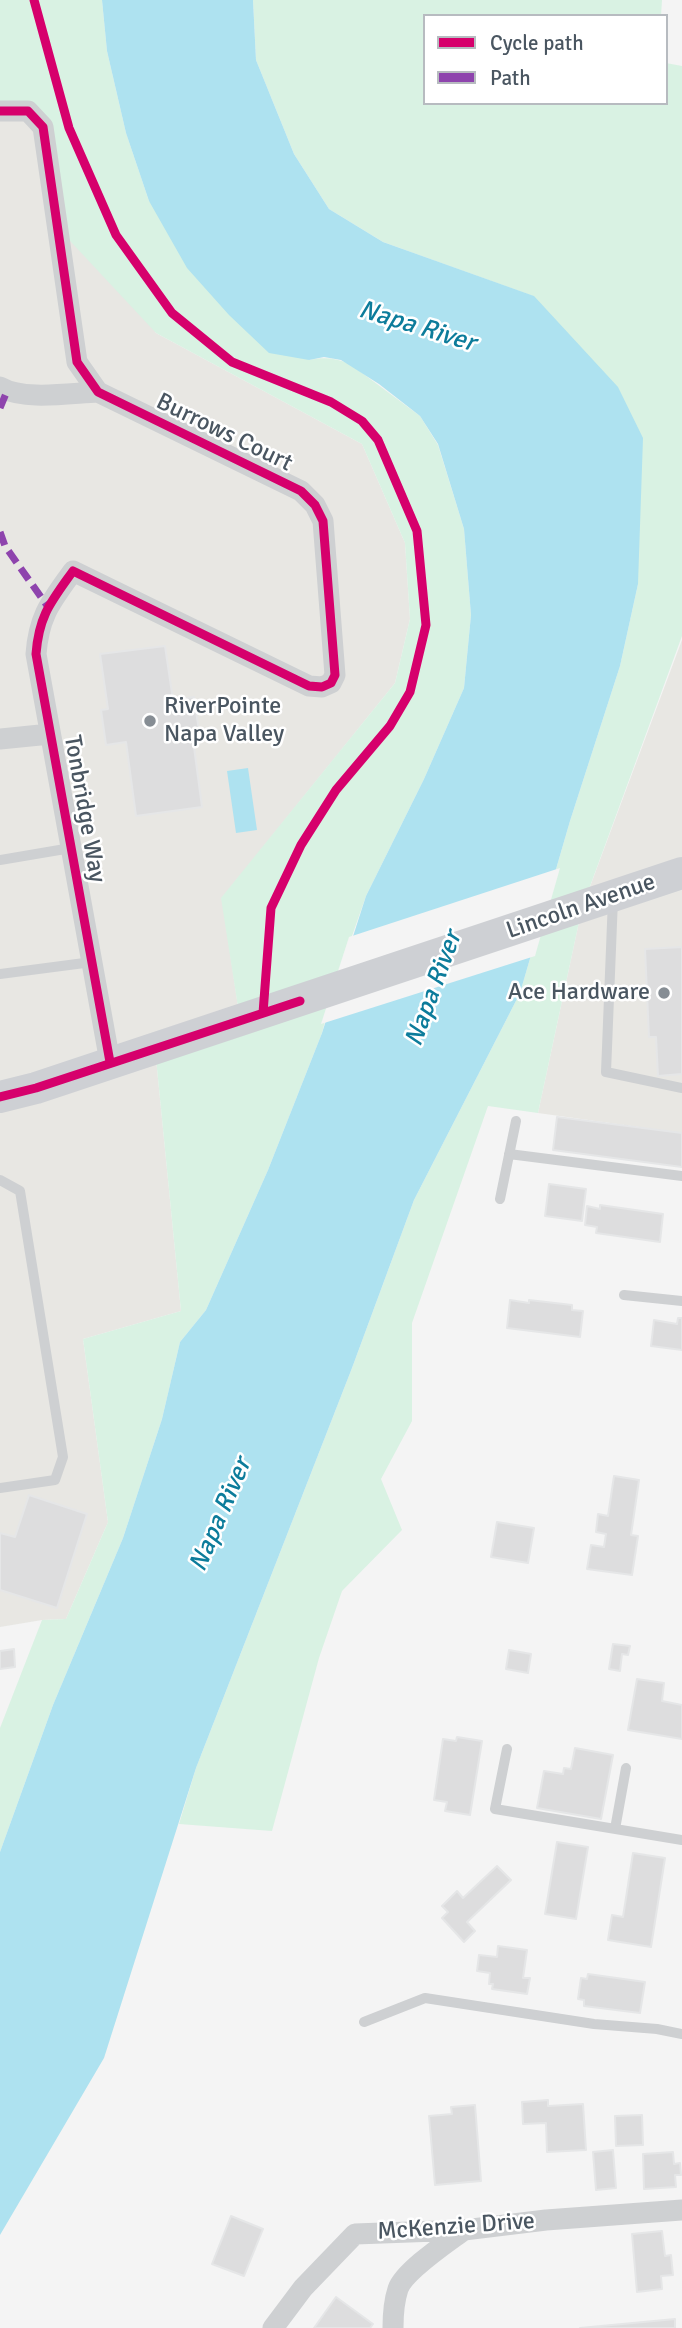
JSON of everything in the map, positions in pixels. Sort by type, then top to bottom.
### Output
[{"type":"main road","name":"Lincoln Avenue","points":[[0,1097],[36,1088],[682,873]]},
{"type":"street","points":[[0,110],[28,111],[43,127],[77,362],[97,392]]},
{"type":"street","name":"Burrows Court","points":[[0,387],[7,391],[31,395],[97,392],[301,491],[314,505],[323,521],[335,674],[331,683],[322,687],[309,687],[72,571]]},
{"type":"street","name":"Tonbridge Way","points":[[72,571],[48,607],[37,631],[36,654],[110,1062]]},
{"type":"street","points":[[0,740],[50,734]]},
{"type":"street","name":"McKenzie Drive","points":[[273,2328],[303,2288],[355,2234],[464,2230],[546,2220],[682,2210]]},
{"type":"street","points":[[394,2328],[393,2314],[398,2287],[416,2267],[464,2230]]},
{"type":"lane","points":[[0,860],[71,848]]},
{"type":"lane","points":[[613,897],[606,1072],[682,1088]]},
{"type":"lane","points":[[0,974],[92,962]]},
{"type":"lane","points":[[500,1199],[516,1121]]},
{"type":"lane","points":[[509,1154],[682,1176]]},
{"type":"lane","points":[[0,1180],[20,1191],[63,1457],[55,1480],[0,1488]]},
{"type":"lane","points":[[624,1295],[682,1301]]},
{"type":"lane","points":[[507,1749],[495,1809],[682,1840]]},
{"type":"lane","points":[[615,1829],[626,1768]]},
{"type":"lane","points":[[364,2022],[425,1998],[594,2024],[657,2029],[682,2034]]},
{"type":"shaded area","points":[[0,104],[28,111],[156,333],[362,444],[405,543],[410,619],[395,683],[222,898],[240,1020],[155,1048],[181,1311],[83,1339],[108,1522],[66,1619],[0,1627]]},
{"type":"shaded area","points":[[682,640],[682,1133],[538,1113],[582,908]]},
{"type":"green space","points":[[0,0],[102,0],[107,51],[126,133],[149,201],[309,360],[330,359],[350,364],[420,416],[438,445],[464,529],[471,615],[464,688],[424,779],[366,896],[333,990],[322,1033],[268,1170],[206,1310],[180,1342],[162,1419],[123,1538],[53,1705],[0,1852],[0,1728],[42,1620],[66,1619],[108,1522],[83,1339],[181,1311],[155,1048],[240,1020],[221,898],[395,683],[410,619],[405,543],[362,444],[156,333],[58,228],[43,127],[0,104]]},
{"type":"green space","points":[[253,0],[662,0],[661,14],[423,14],[423,105],[668,105],[668,63],[682,66],[682,636],[582,908],[538,1113],[488,1106],[412,1323],[412,1421],[381,1479],[402,1530],[342,1591],[319,1658],[272,1831],[179,1824],[196,1768],[352,1368],[414,1200],[520,993],[570,821],[620,666],[638,584],[533,296],[383,242],[329,209],[294,154],[256,60]]},
{"type":"water","name":"Napa River","points":[[102,0],[253,0],[256,60],[294,154],[329,209],[383,242],[534,296],[618,387],[643,438],[638,584],[620,666],[570,821],[520,993],[414,1200],[352,1368],[196,1768],[104,2058],[0,2235],[0,1852],[53,1705],[123,1538],[162,1419],[180,1342],[206,1310],[268,1170],[322,1033],[366,896],[424,779],[464,688],[471,615],[464,529],[438,444],[420,416],[379,384],[341,360],[324,357],[309,360],[269,353],[229,315],[187,268],[149,201],[126,133],[107,51]]},
{"type":"water","points":[[248,768],[257,830],[236,833],[227,771]]},
{"type":"pier","points":[[560,868],[535,956],[321,1024],[349,937]]},
{"type":"building","name":"RiverPointe Napa Valley","points":[[165,646],[173,700],[194,697],[199,731],[192,732],[202,807],[136,816],[126,742],[106,745],[101,710],[108,709],[100,654]]},
{"type":"building","name":"Ace Hardware","points":[[682,947],[682,1074],[658,1076],[656,1037],[649,1037],[645,949]]},
{"type":"building","points":[[557,1117],[682,1133],[682,1167],[553,1150]]},
{"type":"building","points":[[549,1184],[586,1189],[582,1221],[545,1216]]},
{"type":"building","points":[[600,1205],[663,1214],[660,1242],[596,1233],[597,1227],[585,1225],[587,1206],[600,1209]]},
{"type":"building","points":[[510,1300],[572,1305],[572,1310],[583,1311],[580,1337],[507,1328]]},
{"type":"building","points":[[678,1318],[682,1318],[682,1350],[651,1346],[654,1320],[677,1324]]},
{"type":"building","points":[[614,1476],[639,1480],[631,1535],[638,1536],[632,1575],[587,1569],[591,1545],[604,1547],[606,1534],[596,1532],[598,1514],[608,1516]]},
{"type":"building","points":[[29,1495],[87,1514],[57,1608],[0,1590],[0,1533],[15,1537]]},
{"type":"building","points":[[497,1522],[534,1528],[528,1563],[491,1557]]},
{"type":"building","points":[[613,1644],[630,1646],[628,1655],[622,1654],[620,1671],[609,1669]]},
{"type":"building","points":[[14,1649],[15,1667],[0,1669],[0,1651]]},
{"type":"building","points":[[509,1650],[531,1654],[528,1673],[506,1669]]},
{"type":"building","points":[[637,1679],[664,1683],[662,1701],[682,1705],[682,1739],[628,1730]]},
{"type":"building","points":[[457,1737],[482,1741],[470,1815],[445,1811],[447,1802],[434,1800],[443,1739],[456,1741]]},
{"type":"building","points":[[575,1748],[613,1755],[601,1819],[537,1808],[544,1771],[563,1774],[564,1768],[571,1769]]},
{"type":"building","points":[[557,1842],[588,1847],[576,1919],[545,1914]]},
{"type":"building","points":[[633,1853],[665,1858],[651,1947],[608,1940],[612,1915],[623,1917]]},
{"type":"building","points":[[497,1866],[511,1880],[467,1922],[475,1931],[464,1942],[442,1918],[448,1912],[442,1906],[457,1891],[463,1898]]},
{"type":"building","points":[[498,1946],[527,1950],[523,1978],[530,1978],[527,1994],[492,1989],[493,1984],[489,1984],[490,1973],[477,1971],[479,1955],[497,1957]]},
{"type":"building","points":[[588,1974],[645,1982],[640,2013],[584,2006],[584,2000],[578,1999],[581,1978],[587,1979]]},
{"type":"building","points":[[548,2100],[548,2106],[583,2104],[586,2150],[547,2152],[546,2123],[523,2124],[522,2102]]},
{"type":"building","points":[[475,2105],[481,2181],[435,2185],[429,2116],[452,2114],[451,2107]]},
{"type":"building","points":[[642,2115],[643,2145],[616,2146],[615,2116]]},
{"type":"building","points":[[613,2150],[616,2188],[596,2190],[593,2152]]},
{"type":"building","points":[[673,2152],[674,2164],[680,2163],[681,2175],[675,2175],[676,2187],[644,2189],[643,2154]]},
{"type":"building","points":[[231,2216],[263,2229],[244,2276],[212,2264]]},
{"type":"building","points":[[662,2231],[665,2256],[671,2255],[673,2275],[661,2276],[662,2289],[637,2292],[632,2234]]},
{"type":"building","points":[[336,2297],[373,2324],[370,2328],[314,2328]]},
{"type":"building","points":[[675,2319],[675,2328],[580,2328]]},
{"type":"marked path","points":[[0,408],[7,391]]},
{"type":"marked path","points":[[0,532],[5,546],[48,607]]},
{"type":"cycle path","points":[[34,0],[69,128],[116,235],[172,313],[232,362],[331,402],[362,421],[378,440],[417,531],[426,625],[410,692],[390,726],[336,790],[301,845],[271,908],[263,1013]]},
{"type":"cycle path","points":[[0,111],[28,111],[43,127],[77,362],[98,392],[301,491],[315,505],[323,521],[335,675],[331,683],[322,687],[309,686],[73,571],[43,619],[36,654],[110,1062]]},
{"type":"cycle path","points":[[0,1097],[36,1088],[300,1001]]},
{"type":"place","name":"RiverPointe Napa Valley","points":[[150,721]]},
{"type":"place","name":"Ace Hardware","points":[[664,993]]}]
